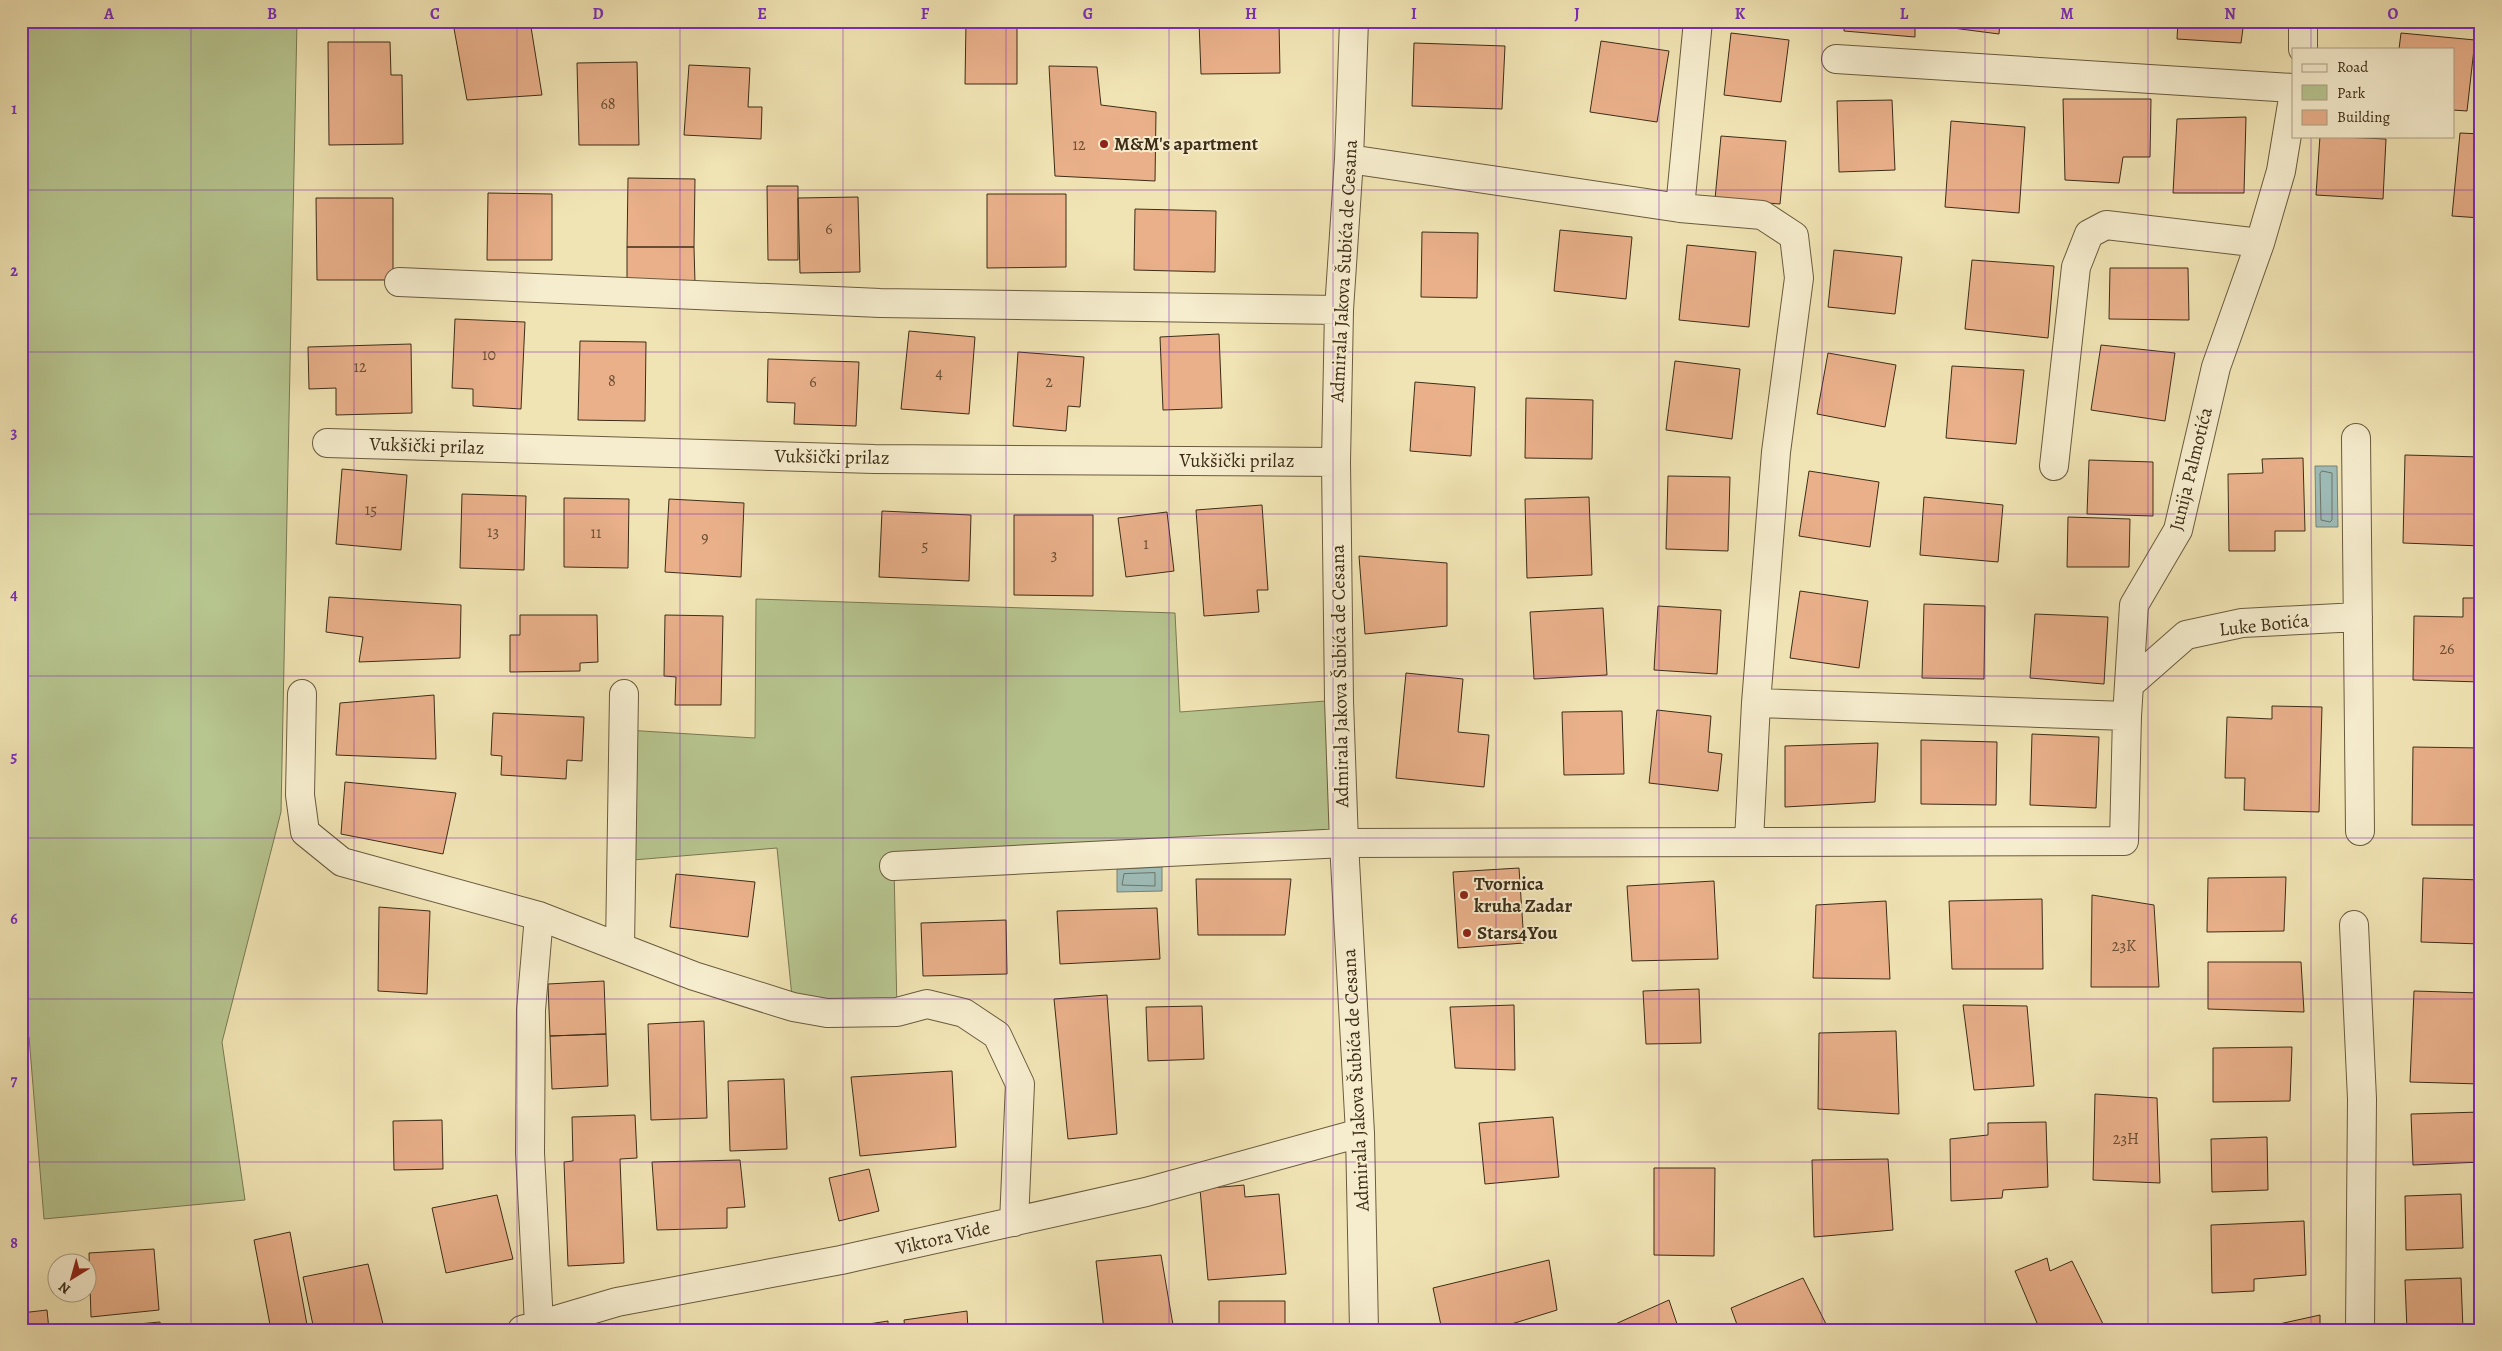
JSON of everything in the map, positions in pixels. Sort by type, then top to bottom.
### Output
[{"type":"street","name":"Admirala Jakova Šubića de Cesana","points":[[1354,21],[1350,159],[1338,310],[1336,462],[1339,700],[1344,843],[1360,1133],[1364,1330]]},
{"type":"street","points":[[1680,208],[1698,21]]},
{"type":"street","points":[[2303,21],[2303,48]]},
{"type":"street","points":[[1836,59],[2292,88]]},
{"type":"street","name":"Junija Palmotića","points":[[1749,840],[2124,841],[2127,716],[2134,605],[2178,530],[2216,367],[2260,243],[2281,171],[2292,104]]},
{"type":"street","points":[[894,866],[1344,843],[1749,840],[1756,703],[1776,452],[1800,278],[1794,236],[1762,215],[1680,208],[1350,159]]},
{"type":"street","points":[[2054,466],[2076,267],[2089,234],[2106,225],[2260,243]]},
{"type":"street","points":[[399,282],[880,303],[1338,310]]},
{"type":"street","points":[[2356,438],[2360,831]]},
{"type":"street","name":"Vukšički prilaz","points":[[327,442],[874,459],[1336,462]]},
{"type":"street","name":"Luke Botića","points":[[2129,685],[2186,635],[2242,623],[2358,617]]},
{"type":"street","points":[[302,694],[300,795],[306,832],[342,862],[539,916],[694,976],[793,1007],[827,1013],[897,1012],[927,1004],[964,1014],[997,1035],[1020,1084],[1014,1222]]},
{"type":"street","points":[[620,947],[624,694]]},
{"type":"street","points":[[1756,703],[2127,716]]},
{"type":"street","points":[[531,1327],[531,1010],[539,916]]},
{"type":"street","points":[[2354,925],[2362,1099],[2360,1330]]},
{"type":"street","name":"Viktora Vide","points":[[531,1327],[617,1302],[841,1260],[1146,1192],[1360,1133]]},
{"type":"green space","points":[[21,21],[297,21],[281,812],[222,1042],[245,1200],[44,1219],[29,1037],[21,1036]]},
{"type":"green space","points":[[756,599],[1175,613],[1180,712],[1339,700],[1344,843],[894,866],[897,1012],[793,1007],[777,848],[621,861],[626,730],[755,738]]},
{"type":"water","points":[[2315,466],[2337,466],[2338,527],[2316,527]]},
{"type":"water","points":[[1162,867],[1162,891],[1117,892],[1117,869]]},
{"type":"building","points":[[467,21],[530,21],[542,95],[467,100],[453,23]]},
{"type":"building","points":[[966,21],[1017,21],[1017,84],[965,84]]},
{"type":"building","points":[[1279,21],[1280,73],[1201,74],[1199,22]]},
{"type":"building","points":[[1844,21],[1915,21],[1915,37],[1844,31]]},
{"type":"building","points":[[1945,21],[2027,21],[2027,25],[2000,22],[1999,34],[1945,27]]},
{"type":"building","points":[[2178,21],[2244,21],[2241,43],[2177,39]]},
{"type":"building","points":[[1731,33],[1789,40],[1781,102],[1724,95]]},
{"type":"building","points":[[2401,33],[2475,40],[2467,111],[2454,110],[2454,48],[2399,48]]},
{"type":"building","points":[[1601,41],[1669,51],[1657,122],[1590,112]]},
{"type":"building","points":[[328,42],[390,42],[391,75],[402,75],[403,144],[329,145]]},
{"type":"building","points":[[1414,43],[1505,46],[1502,109],[1412,106]]},
{"type":"building","points":[[637,62],[639,145],[579,145],[577,63]]},
{"type":"building","points":[[689,65],[750,68],[748,107],[762,107],[761,139],[684,135]]},
{"type":"building","name":"M&M's apartment","points":[[1049,66],[1097,67],[1101,105],[1156,112],[1155,181],[1055,176]]},
{"type":"building","points":[[2063,99],[2151,99],[2150,157],[2123,157],[2119,183],[2065,180]]},
{"type":"building","points":[[1892,100],[1895,170],[1839,172],[1837,101]]},
{"type":"building","points":[[2246,117],[2244,193],[2173,193],[2177,119]]},
{"type":"building","points":[[1951,121],[2025,127],[2019,213],[1945,207]]},
{"type":"building","points":[[2460,133],[2481,134],[2481,218],[2452,216]]},
{"type":"building","points":[[1721,136],[1786,141],[1780,204],[1715,199]]},
{"type":"building","points":[[2320,138],[2386,139],[2383,199],[2316,195]]},
{"type":"building","points":[[628,178],[695,179],[694,247],[627,247]]},
{"type":"building","points":[[767,186],[798,186],[798,260],[768,260]]},
{"type":"building","points":[[488,193],[552,194],[552,260],[487,260]]},
{"type":"building","points":[[987,194],[1066,194],[1066,267],[987,268]]},
{"type":"building","points":[[858,197],[860,272],[800,273],[798,198]]},
{"type":"building","points":[[316,198],[393,198],[393,280],[317,280]]},
{"type":"building","points":[[1135,209],[1216,211],[1215,272],[1134,270]]},
{"type":"building","points":[[1560,230],[1632,237],[1626,299],[1554,291]]},
{"type":"building","points":[[1422,232],[1478,233],[1477,298],[1421,297]]},
{"type":"building","points":[[1687,245],[1756,252],[1749,327],[1679,320]]},
{"type":"building","points":[[627,247],[694,247],[695,283],[627,284]]},
{"type":"building","points":[[1834,250],[1902,257],[1895,314],[1828,307]]},
{"type":"building","points":[[1972,260],[2054,266],[2048,338],[1965,329]]},
{"type":"building","points":[[2110,268],[2188,268],[2189,320],[2109,319]]},
{"type":"building","points":[[455,319],[525,322],[521,409],[473,406],[473,389],[452,388]]},
{"type":"building","points":[[909,331],[975,337],[969,414],[901,409]]},
{"type":"building","points":[[1219,334],[1222,408],[1163,410],[1160,337]]},
{"type":"building","points":[[580,341],[646,342],[645,421],[578,420]]},
{"type":"building","points":[[411,344],[412,413],[336,415],[336,388],[309,389],[308,347]]},
{"type":"building","points":[[2101,345],[2175,353],[2165,421],[2091,410]]},
{"type":"building","points":[[1018,352],[1084,357],[1080,407],[1068,406],[1066,431],[1013,426]]},
{"type":"building","points":[[1828,353],[1896,365],[1885,427],[1817,414]]},
{"type":"building","points":[[768,359],[859,362],[856,426],[794,424],[795,403],[767,402]]},
{"type":"building","points":[[1675,361],[1740,369],[1732,439],[1666,430]]},
{"type":"building","points":[[1952,366],[2024,370],[2016,444],[1946,438]]},
{"type":"building","points":[[1415,382],[1475,387],[1471,456],[1410,451]]},
{"type":"building","points":[[1526,398],[1593,400],[1592,459],[1525,458]]},
{"type":"building","points":[[2405,455],[2481,457],[2481,546],[2403,543]]},
{"type":"building","points":[[2303,458],[2305,531],[2275,531],[2275,551],[2229,551],[2228,474],[2263,473],[2262,459]]},
{"type":"building","points":[[2089,460],[2153,462],[2153,516],[2087,514]]},
{"type":"building","points":[[342,469],[407,475],[401,550],[336,544]]},
{"type":"building","points":[[1809,471],[1879,482],[1870,547],[1799,536]]},
{"type":"building","points":[[1668,476],[1730,477],[1728,551],[1666,549]]},
{"type":"building","points":[[462,494],[526,496],[524,570],[460,568]]},
{"type":"building","points":[[1589,497],[1592,575],[1527,578],[1525,499]]},
{"type":"building","points":[[1924,497],[2003,505],[1998,562],[1920,555]]},
{"type":"building","points":[[564,498],[629,499],[628,568],[564,567]]},
{"type":"building","points":[[669,499],[744,503],[741,577],[665,572]]},
{"type":"building","points":[[1262,505],[1268,590],[1257,590],[1259,612],[1204,616],[1196,510]]},
{"type":"building","points":[[882,511],[971,515],[969,581],[879,577]]},
{"type":"building","points":[[1167,512],[1174,571],[1126,577],[1118,518]]},
{"type":"building","points":[[1014,515],[1093,515],[1093,596],[1014,595]]},
{"type":"building","points":[[2068,517],[2130,519],[2129,567],[2067,567]]},
{"type":"building","points":[[1359,556],[1447,563],[1447,626],[1365,634]]},
{"type":"building","points":[[1800,591],[1868,601],[1859,668],[1790,658]]},
{"type":"building","points":[[329,597],[461,605],[460,658],[359,662],[363,637],[326,632]]},
{"type":"building","points":[[2463,598],[2481,598],[2481,682],[2413,680],[2414,616],[2463,617]]},
{"type":"building","points":[[1924,604],[1985,606],[1984,679],[1922,678]]},
{"type":"building","points":[[1658,606],[1721,610],[1717,674],[1654,670]]},
{"type":"building","points":[[1603,608],[1607,675],[1534,679],[1530,612]]},
{"type":"building","points":[[2035,614],[2108,617],[2104,684],[2030,678]]},
{"type":"building","points":[[520,615],[597,615],[598,662],[580,663],[580,671],[510,672],[510,635],[520,635]]},
{"type":"building","points":[[665,615],[723,616],[721,705],[675,705],[676,677],[664,676]]},
{"type":"building","points":[[1406,673],[1463,679],[1458,732],[1489,735],[1484,787],[1396,778]]},
{"type":"building","points":[[434,695],[436,759],[336,755],[340,703]]},
{"type":"building","points":[[2272,706],[2322,707],[2319,812],[2244,810],[2245,778],[2225,778],[2227,717],[2272,719]]},
{"type":"building","points":[[1657,710],[1711,716],[1708,752],[1722,754],[1718,791],[1649,783]]},
{"type":"building","points":[[1622,711],[1624,774],[1564,775],[1562,712]]},
{"type":"building","points":[[493,713],[584,717],[582,761],[567,760],[566,779],[501,775],[502,756],[491,755]]},
{"type":"building","points":[[2032,734],[2099,737],[2096,808],[2030,805]]},
{"type":"building","points":[[1921,740],[1997,742],[1996,805],[1921,804]]},
{"type":"building","points":[[1878,743],[1875,802],[1785,807],[1785,746]]},
{"type":"building","points":[[2413,747],[2481,748],[2481,825],[2412,825]]},
{"type":"building","points":[[345,782],[456,793],[443,854],[341,834]]},
{"type":"building","points":[[1519,868],[1524,943],[1458,948],[1453,872]]},
{"type":"building","points":[[676,874],[755,882],[748,937],[670,927]]},
{"type":"building","points":[[2286,877],[2284,931],[2207,932],[2208,878]]},
{"type":"building","points":[[2423,878],[2481,880],[2481,944],[2421,942]]},
{"type":"building","points":[[1196,879],[1291,879],[1285,935],[1198,935]]},
{"type":"building","points":[[1714,881],[1718,959],[1632,961],[1627,886]]},
{"type":"building","points":[[2092,895],[2154,905],[2159,987],[2091,987]]},
{"type":"building","points":[[2042,899],[2043,969],[1952,969],[1949,901]]},
{"type":"building","points":[[1886,901],[1890,979],[1813,978],[1816,905]]},
{"type":"building","points":[[379,907],[430,911],[427,994],[378,991]]},
{"type":"building","points":[[1157,908],[1160,959],[1060,964],[1057,911]]},
{"type":"building","points":[[1006,920],[1007,974],[923,976],[921,923]]},
{"type":"building","points":[[2208,962],[2301,962],[2304,1012],[2208,1009]]},
{"type":"building","points":[[604,981],[606,1034],[550,1036],[548,984]]},
{"type":"building","points":[[1699,989],[1701,1043],[1646,1044],[1643,991]]},
{"type":"building","points":[[2414,991],[2481,993],[2481,1084],[2410,1082]]},
{"type":"building","points":[[1107,995],[1117,1134],[1068,1139],[1054,999]]},
{"type":"building","points":[[1514,1005],[1515,1070],[1455,1068],[1450,1007]]},
{"type":"building","points":[[1963,1005],[2027,1006],[2034,1086],[1974,1090]]},
{"type":"building","points":[[1202,1006],[1204,1059],[1148,1061],[1146,1007]]},
{"type":"building","points":[[704,1021],[707,1118],[651,1120],[648,1024]]},
{"type":"building","points":[[1896,1031],[1899,1114],[1818,1109],[1819,1033]]},
{"type":"building","points":[[606,1034],[608,1086],[552,1089],[550,1036]]},
{"type":"building","points":[[2292,1047],[2290,1101],[2213,1102],[2213,1048]]},
{"type":"building","points":[[952,1071],[956,1147],[860,1156],[851,1077]]},
{"type":"building","points":[[784,1079],[787,1149],[730,1151],[728,1081]]},
{"type":"building","points":[[2095,1094],[2157,1098],[2160,1183],[2093,1180]]},
{"type":"building","points":[[2481,1112],[2481,1162],[2413,1165],[2411,1114]]},
{"type":"building","points":[[635,1115],[637,1158],[620,1159],[624,1263],[568,1266],[564,1162],[573,1161],[572,1117]]},
{"type":"building","points":[[1553,1117],[1559,1177],[1485,1184],[1479,1123]]},
{"type":"building","points":[[442,1120],[443,1169],[394,1170],[393,1121]]},
{"type":"building","points":[[2046,1122],[2048,1187],[2003,1190],[2002,1198],[1951,1201],[1950,1139],[1988,1135],[1988,1123]]},
{"type":"building","points":[[2267,1137],[2268,1190],[2212,1192],[2211,1139]]},
{"type":"building","points":[[1888,1159],[1893,1230],[1814,1237],[1812,1160]]},
{"type":"building","points":[[740,1160],[745,1207],[727,1208],[727,1228],[657,1230],[652,1162]]},
{"type":"building","points":[[1654,1168],[1715,1168],[1714,1256],[1654,1255]]},
{"type":"building","points":[[869,1169],[879,1211],[839,1221],[829,1178]]},
{"type":"building","points":[[1244,1185],[1245,1197],[1279,1194],[1286,1274],[1208,1280],[1200,1189]]},
{"type":"building","points":[[2461,1194],[2463,1248],[2406,1250],[2405,1196]]},
{"type":"building","points":[[497,1195],[513,1259],[446,1273],[432,1208]]},
{"type":"building","points":[[2304,1221],[2306,1275],[2254,1279],[2254,1291],[2212,1293],[2211,1225]]},
{"type":"building","points":[[290,1232],[308,1330],[271,1330],[254,1240]]},
{"type":"building","points":[[154,1249],[159,1310],[91,1317],[91,1304],[98,1304],[98,1254],[89,1253]]},
{"type":"building","points":[[1161,1255],[1173,1325],[1136,1330],[1104,1330],[1096,1261]]},
{"type":"building","points":[[2047,1258],[2050,1271],[2072,1261],[2103,1324],[2091,1330],[2040,1330],[2015,1271]]},
{"type":"building","points":[[1549,1260],[1557,1310],[1492,1330],[1442,1330],[1433,1288]]},
{"type":"building","points":[[368,1264],[384,1328],[314,1330],[303,1277]]},
{"type":"building","points":[[1803,1278],[1829,1330],[1739,1330],[1731,1308]]},
{"type":"building","points":[[2461,1278],[2463,1330],[2407,1330],[2405,1280]]},
{"type":"building","points":[[1669,1300],[1679,1330],[1602,1330]]},
{"type":"building","points":[[1219,1301],[1285,1301],[1285,1330],[1219,1330]]},
{"type":"building","points":[[47,1310],[49,1330],[21,1330],[21,1313]]},
{"type":"building","points":[[967,1311],[968,1330],[905,1330],[904,1320]]},
{"type":"building","points":[[2320,1315],[2320,1330],[2252,1330]]},
{"type":"building","points":[[888,1321],[888,1330],[830,1330]]},
{"type":"building","points":[[160,1322],[161,1330],[72,1330]]},
{"type":"place","name":"M&M's apartment","points":[[1104,144]]},
{"type":"place","name":"Tvornica kruha Zadar","points":[[1464,895]]},
{"type":"place","name":"Stars4You","points":[[1467,933]]}]
